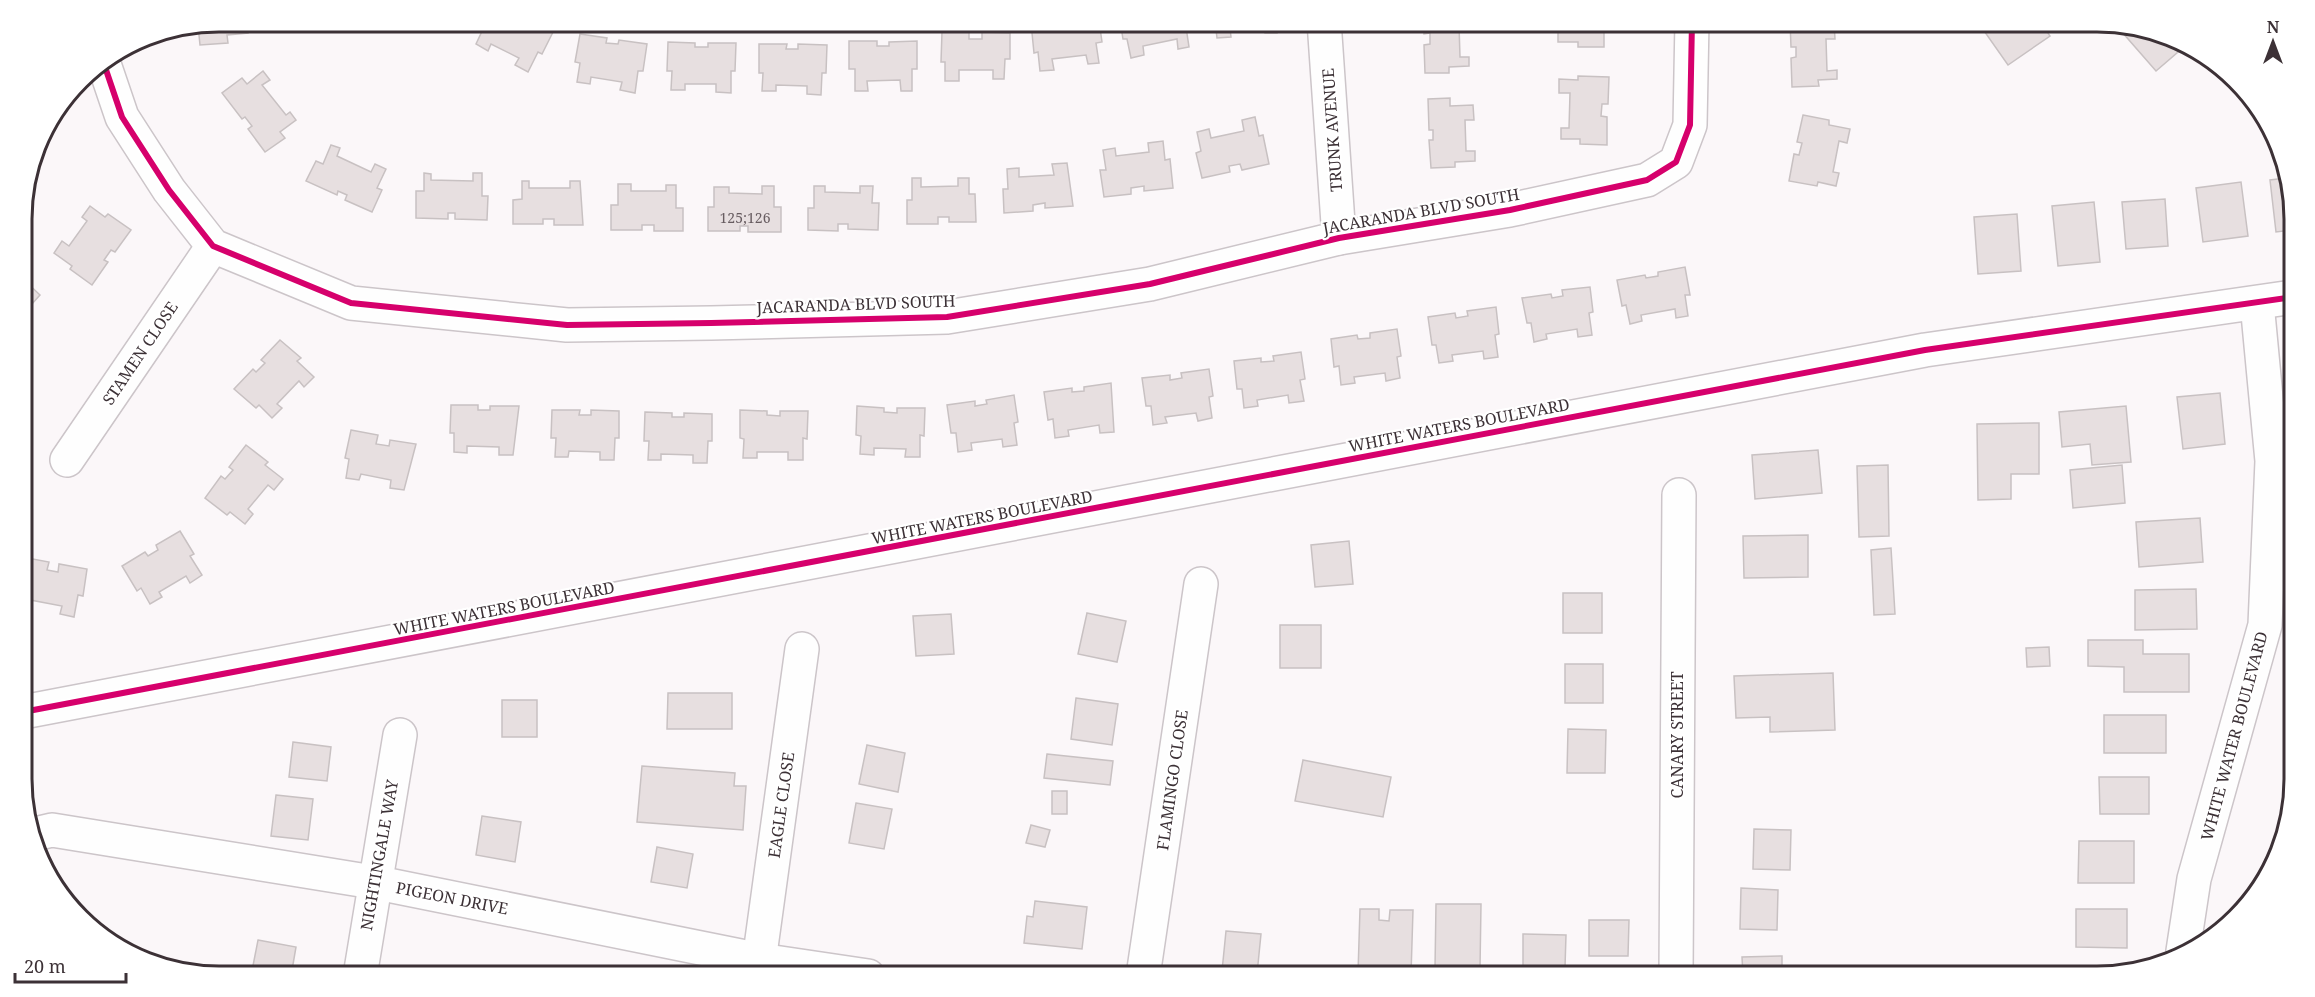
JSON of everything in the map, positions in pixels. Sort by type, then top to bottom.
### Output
[{"type":"street","name":"TRUNK AVENUE","points":[[1325,32],[1339,238]]},
{"type":"street","name":"JACARANDA BLVD SOUTH","points":[[106,70],[122,117],[169,190],[213,246],[351,303],[567,325],[947,317],[1150,284],[1339,238],[1510,210],[1647,180],[1676,162],[1690,125],[1692,32]]},
{"type":"street","name":"STAMEN CLOSE","points":[[67,460],[213,246]]},
{"type":"street","name":"WHITE WATERS BOULEVARD","points":[[32,710],[1946,346],[2284,298]]},
{"type":"street","name":"WHITE WATER BOULEVARD","points":[[2184,943],[2194,879],[2265,625],[2272,461],[2256,303]]},
{"type":"street","name":"CANARY STREET","points":[[1676,965],[1679,495]]},
{"type":"street","name":"FLAMINGO CLOSE","points":[[1145,966],[1201,584]]},
{"type":"street","name":"EAGLE CLOSE","points":[[758,966],[802,649]]},
{"type":"street","name":"NIGHTINGALE WAY","points":[[362,966],[400,735]]},
{"type":"street","name":"PIGEON DRIVE","points":[[40,833],[52,830],[374,882],[748,966]]},
{"type":"building","points":[[248,32],[227,35],[228,43],[200,45],[199,33]]},
{"type":"building","points":[[482,32],[553,32],[542,54],[538,52],[528,72],[515,65],[519,58],[491,44],[488,51],[476,44]]},
{"type":"building","points":[[942,32],[969,32],[969,39],[982,39],[982,32],[1010,33],[1010,59],[1005,59],[1004,79],[993,79],[993,70],[959,70],[959,81],[945,81],[945,62],[941,62]]},
{"type":"building","points":[[1032,32],[1101,32],[1102,42],[1096,43],[1099,63],[1088,64],[1086,55],[1052,59],[1054,70],[1040,71],[1038,52],[1034,53]]},
{"type":"building","points":[[1122,32],[1187,32],[1189,47],[1178,49],[1177,39],[1143,46],[1144,55],[1131,58],[1127,39],[1123,39]]},
{"type":"building","points":[[1216,32],[1230,32],[1231,37],[1217,38]]},
{"type":"building","points":[[1424,32],[1459,32],[1460,57],[1469,57],[1469,66],[1449,67],[1449,73],[1425,73],[1424,45],[1430,44],[1430,33],[1424,34]]},
{"type":"building","points":[[1558,32],[1604,32],[1604,47],[1578,47],[1578,42],[1558,42]]},
{"type":"building","points":[[1790,32],[1835,32],[1835,39],[1826,39],[1827,71],[1837,70],[1837,79],[1818,80],[1819,86],[1792,87],[1791,58],[1796,57],[1796,47],[1791,47]]},
{"type":"building","points":[[1985,32],[2047,32],[2050,36],[2008,65]]},
{"type":"building","points":[[580,34],[607,38],[606,43],[618,44],[619,40],[647,44],[643,71],[638,71],[635,93],[620,90],[622,82],[591,77],[590,84],[577,82],[580,63],[575,62]]},
{"type":"building","points":[[2124,34],[2145,38],[2179,51],[2156,71]]},
{"type":"building","points":[[849,41],[877,41],[877,46],[889,46],[889,42],[917,41],[917,69],[912,69],[912,91],[901,91],[900,80],[867,81],[868,91],[855,91],[855,69],[849,69]]},
{"type":"building","points":[[668,42],[695,43],[695,47],[708,47],[708,43],[736,43],[735,71],[731,71],[731,93],[716,92],[716,84],[685,84],[685,90],[671,90],[672,71],[667,71]]},
{"type":"building","points":[[759,44],[787,44],[786,49],[798,49],[798,44],[827,45],[826,73],[822,73],[821,95],[807,94],[807,86],[776,85],[776,91],[762,91],[763,73],[759,73]]},
{"type":"building","points":[[263,71],[270,80],[262,85],[286,115],[290,112],[296,120],[280,132],[285,138],[265,152],[248,129],[252,126],[245,117],[242,119],[222,93],[242,78],[247,84]]},
{"type":"building","points":[[1578,76],[1609,77],[1608,104],[1602,104],[1601,116],[1607,117],[1607,145],[1580,144],[1580,139],[1561,139],[1561,128],[1569,128],[1570,93],[1559,93],[1559,79],[1578,80]]},
{"type":"building","points":[[1450,98],[1450,106],[1473,105],[1474,120],[1465,120],[1466,151],[1475,151],[1475,161],[1455,162],[1455,167],[1431,168],[1429,140],[1433,140],[1433,130],[1429,130],[1428,99]]},
{"type":"building","points":[[1803,115],[1829,120],[1829,125],[1850,129],[1847,143],[1839,141],[1833,172],[1839,173],[1836,186],[1818,182],[1817,186],[1789,181],[1794,154],[1799,155],[1802,143],[1797,142]]},
{"type":"building","points":[[1255,117],[1259,136],[1263,135],[1269,164],[1242,170],[1240,164],[1229,166],[1230,172],[1202,178],[1196,153],[1201,151],[1197,132],[1209,129],[1211,138],[1244,131],[1242,120]]},
{"type":"building","points":[[1163,141],[1165,160],[1170,159],[1173,188],[1144,191],[1144,186],[1131,188],[1131,194],[1104,197],[1100,170],[1106,170],[1103,150],[1115,148],[1116,156],[1149,152],[1148,143]]},
{"type":"building","points":[[331,145],[340,148],[337,156],[371,172],[375,164],[386,169],[377,188],[382,190],[372,212],[345,200],[347,195],[338,191],[337,195],[306,181],[316,161],[323,164]]},
{"type":"building","points":[[1067,163],[1073,206],[1045,208],[1045,203],[1033,205],[1033,211],[1004,213],[1003,189],[1008,189],[1007,169],[1019,168],[1019,177],[1054,175],[1052,164]]},
{"type":"building","points":[[424,173],[431,174],[431,180],[473,181],[473,173],[482,173],[482,196],[488,196],[487,220],[455,219],[455,213],[448,213],[448,219],[416,218],[416,191],[424,191]]},
{"type":"building","points":[[912,178],[921,178],[921,187],[958,186],[958,178],[969,178],[969,194],[975,194],[976,222],[949,222],[949,217],[938,217],[938,224],[907,224],[907,200],[912,200]]},
{"type":"building","points":[[2279,179],[2284,231],[2276,232],[2270,180]]},
{"type":"building","points":[[522,181],[529,181],[529,188],[570,188],[570,181],[580,181],[583,225],[554,225],[554,219],[543,219],[543,224],[513,224],[513,200],[522,199]]},
{"type":"building","points":[[2241,182],[2248,236],[2203,242],[2196,188]]},
{"type":"building","points":[[618,184],[631,184],[631,191],[666,191],[666,185],[676,185],[676,208],[683,208],[683,231],[654,231],[654,225],[642,225],[642,230],[611,230],[611,205],[618,205]]},
{"type":"building","points":[[762,186],[774,186],[774,207],[781,207],[781,232],[748,232],[748,226],[740,226],[740,231],[708,231],[708,207],[714,207],[714,187],[729,187],[729,193],[762,194]]},
{"type":"building","points":[[814,186],[825,186],[825,192],[860,193],[860,186],[873,186],[872,203],[879,203],[878,230],[848,229],[848,224],[838,224],[838,231],[808,230],[808,208],[814,208]]},
{"type":"building","points":[[2165,199],[2168,246],[2126,249],[2122,202]]},
{"type":"building","points":[[2094,202],[2100,262],[2058,266],[2052,206]]},
{"type":"building","points":[[90,206],[105,217],[108,214],[131,230],[115,252],[111,250],[104,260],[108,262],[92,285],[70,269],[72,266],[54,253],[62,241],[69,246],[87,221],[82,217]]},
{"type":"building","points":[[2017,214],[2021,271],[1978,274],[1974,217]]},
{"type":"building","points":[[1685,267],[1690,295],[1685,295],[1688,316],[1676,318],[1675,309],[1641,315],[1642,321],[1630,324],[1626,305],[1622,306],[1617,280],[1645,275],[1646,278],[1658,276],[1658,272]]},
{"type":"building","points":[[32,287],[40,295],[32,304]]},
{"type":"building","points":[[1590,287],[1593,312],[1589,313],[1592,335],[1578,337],[1577,329],[1546,334],[1547,339],[1534,342],[1531,323],[1527,323],[1522,298],[1551,294],[1552,298],[1563,296],[1562,290]]},
{"type":"building","points":[[1496,307],[1499,334],[1495,335],[1498,357],[1484,359],[1483,351],[1452,355],[1453,361],[1439,363],[1436,345],[1432,345],[1428,317],[1455,313],[1456,318],[1468,316],[1467,311]]},
{"type":"building","points":[[1397,329],[1401,356],[1397,357],[1400,378],[1386,381],[1385,373],[1354,377],[1355,383],[1341,385],[1339,366],[1334,367],[1331,339],[1357,335],[1358,339],[1370,338],[1370,333]]},
{"type":"building","points":[[280,340],[301,358],[297,361],[314,377],[304,387],[299,381],[277,404],[282,408],[272,418],[259,405],[256,408],[234,389],[253,369],[256,372],[265,363],[261,360]]},
{"type":"building","points":[[1301,352],[1305,379],[1300,380],[1304,401],[1289,403],[1288,395],[1257,400],[1258,406],[1244,408],[1242,389],[1237,389],[1234,361],[1261,358],[1261,362],[1274,361],[1273,356]]},
{"type":"building","points":[[1209,369],[1213,396],[1209,397],[1212,418],[1198,421],[1196,413],[1165,417],[1167,423],[1153,425],[1151,406],[1146,406],[1142,378],[1170,375],[1170,380],[1182,378],[1181,373]]},
{"type":"building","points":[[1111,383],[1114,432],[1100,433],[1099,425],[1068,430],[1069,436],[1055,438],[1053,419],[1048,420],[1044,392],[1072,388],[1072,392],[1084,391],[1084,387]]},
{"type":"building","points":[[2220,393],[2225,444],[2183,449],[2177,397]]},
{"type":"building","points":[[1014,395],[1018,422],[1014,423],[1017,445],[1003,447],[1002,439],[971,443],[972,450],[958,452],[956,433],[951,433],[947,405],[975,401],[975,406],[987,404],[986,400]]},
{"type":"building","points":[[451,405],[478,405],[478,410],[490,410],[490,406],[519,406],[513,455],[499,455],[499,447],[467,446],[467,453],[454,452],[454,433],[450,433]]},
{"type":"building","points":[[857,406],[884,408],[884,412],[897,413],[897,408],[925,408],[924,436],[920,435],[920,457],[905,457],[906,449],[874,448],[874,455],[860,454],[861,436],[856,435]]},
{"type":"building","points":[[2126,406],[2131,462],[2092,465],[2090,444],[2062,447],[2059,412]]},
{"type":"building","points":[[552,410],[580,410],[579,415],[591,415],[591,410],[619,411],[619,438],[615,438],[614,460],[600,460],[600,452],[569,451],[568,457],[555,457],[556,438],[551,438]]},
{"type":"building","points":[[740,410],[767,411],[767,415],[780,416],[780,411],[808,411],[807,439],[803,438],[803,460],[788,460],[788,452],[757,452],[757,458],[743,458],[744,439],[740,438]]},
{"type":"building","points":[[645,412],[672,413],[672,417],[684,417],[684,413],[712,414],[712,441],[708,441],[707,463],[693,463],[693,455],[661,454],[661,460],[648,460],[649,441],[644,441]]},
{"type":"building","points":[[2039,423],[2039,474],[2011,474],[2011,499],[1978,500],[1977,424]]},
{"type":"building","points":[[351,430],[378,435],[376,444],[389,446],[390,440],[416,444],[404,490],[390,488],[391,480],[361,474],[359,480],[346,478],[349,459],[345,458]]},
{"type":"building","points":[[246,445],[268,462],[265,465],[283,479],[274,490],[268,485],[248,509],[253,514],[245,524],[230,512],[227,515],[205,498],[221,476],[225,479],[233,470],[229,467]]},
{"type":"building","points":[[1818,450],[1822,493],[1755,499],[1752,455]]},
{"type":"building","points":[[1888,465],[1889,536],[1859,537],[1857,466]]},
{"type":"building","points":[[2122,465],[2125,503],[2073,508],[2070,470]]},
{"type":"building","points":[[2200,518],[2203,562],[2139,567],[2136,522]]},
{"type":"building","points":[[180,531],[194,554],[190,556],[202,575],[190,583],[186,576],[159,592],[162,597],[150,604],[141,588],[137,591],[122,566],[145,552],[148,556],[158,550],[156,545]]},
{"type":"building","points":[[1808,535],[1808,577],[1744,578],[1743,536]]},
{"type":"building","points":[[1349,541],[1353,584],[1315,587],[1311,545]]},
{"type":"building","points":[[1891,548],[1895,614],[1874,615],[1871,550]]},
{"type":"building","points":[[32,559],[49,562],[47,570],[58,572],[59,564],[87,569],[83,596],[78,595],[74,617],[60,614],[62,606],[32,600]]},
{"type":"building","points":[[2196,589],[2197,629],[2135,630],[2135,590]]},
{"type":"building","points":[[1563,593],[1602,593],[1602,633],[1563,633]]},
{"type":"building","points":[[1087,613],[1126,621],[1117,662],[1078,654]]},
{"type":"building","points":[[951,614],[954,654],[916,656],[913,616]]},
{"type":"building","points":[[1280,625],[1321,625],[1321,668],[1280,668]]},
{"type":"building","points":[[2088,640],[2143,640],[2143,654],[2189,654],[2189,692],[2124,692],[2124,667],[2088,666]]},
{"type":"building","points":[[2049,647],[2050,666],[2027,667],[2026,648]]},
{"type":"building","points":[[1565,664],[1603,664],[1603,703],[1565,703]]},
{"type":"building","points":[[1833,673],[1835,730],[1770,732],[1770,717],[1736,718],[1734,676]]},
{"type":"building","points":[[668,693],[732,693],[732,729],[667,729]]},
{"type":"building","points":[[1076,698],[1118,704],[1112,745],[1071,739]]},
{"type":"building","points":[[502,700],[537,700],[537,737],[502,737]]},
{"type":"building","points":[[2104,715],[2166,715],[2166,753],[2104,753]]},
{"type":"building","points":[[1568,729],[1606,730],[1605,773],[1567,773]]},
{"type":"building","points":[[293,742],[331,747],[327,781],[289,777]]},
{"type":"building","points":[[867,745],[905,753],[898,792],[859,784]]},
{"type":"building","points":[[1047,754],[1113,761],[1110,785],[1044,778]]},
{"type":"building","points":[[1303,760],[1391,777],[1383,817],[1295,801]]},
{"type":"building","points":[[642,766],[735,773],[734,786],[746,786],[743,830],[637,822]]},
{"type":"building","points":[[2099,777],[2149,777],[2149,814],[2100,814]]},
{"type":"building","points":[[1052,791],[1067,791],[1067,814],[1052,814]]},
{"type":"building","points":[[276,795],[313,799],[308,840],[271,836]]},
{"type":"building","points":[[856,803],[892,809],[884,849],[849,843]]},
{"type":"building","points":[[482,816],[521,822],[515,862],[476,855]]},
{"type":"building","points":[[1031,825],[1050,830],[1045,847],[1026,843]]},
{"type":"building","points":[[1754,829],[1791,830],[1790,870],[1753,869]]},
{"type":"building","points":[[2079,841],[2134,841],[2134,883],[2078,883]]},
{"type":"building","points":[[657,847],[693,854],[687,888],[651,882]]},
{"type":"building","points":[[1741,888],[1778,890],[1777,930],[1740,929]]},
{"type":"building","points":[[1035,901],[1087,907],[1082,949],[1024,943],[1027,916],[1033,917]]},
{"type":"building","points":[[1436,904],[1481,904],[1480,965],[1435,965]]},
{"type":"building","points":[[1360,909],[1379,909],[1379,920],[1389,921],[1390,910],[1413,910],[1411,965],[1358,965]]},
{"type":"building","points":[[2076,909],[2127,909],[2127,948],[2076,947]]},
{"type":"building","points":[[1589,920],[1629,920],[1628,956],[1589,956]]},
{"type":"building","points":[[1226,931],[1261,934],[1258,965],[1223,965]]},
{"type":"building","points":[[1523,934],[1566,935],[1565,965],[1523,965]]},
{"type":"building","points":[[258,940],[296,947],[293,966],[253,966]]},
{"type":"building","points":[[1782,956],[1782,965],[1742,965],[1742,957]]},
{"type":"cycle path","points":[[106,70],[122,117],[169,190],[213,246],[351,303],[567,325],[711,323],[947,317],[1150,284],[1339,238],[1510,210],[1647,180],[1676,162],[1690,125],[1692,32]]},
{"type":"cycle path","points":[[32,710],[1925,350],[2284,298]]}]
